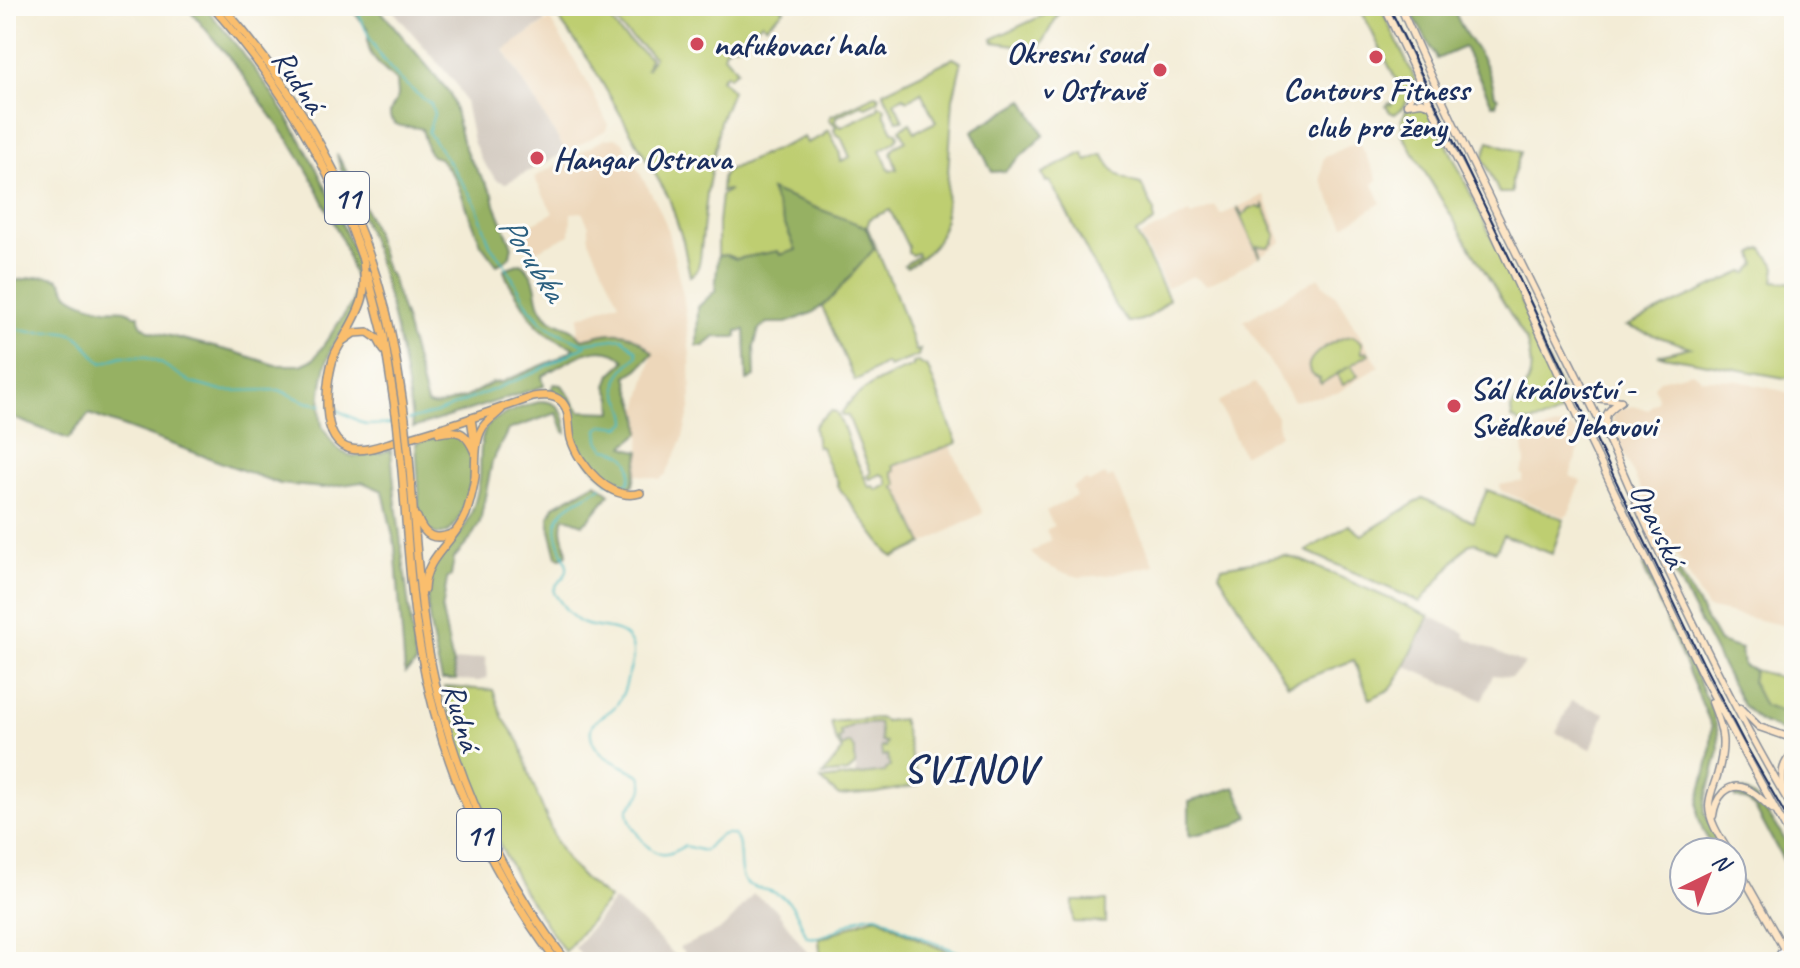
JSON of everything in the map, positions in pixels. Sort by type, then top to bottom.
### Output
[{"type":"highway","name":"Rudná","points":[[212,6],[264,69],[299,122],[333,186],[363,259],[377,305],[401,420]]},
{"type":"highway","name":"Rudná","points":[[222,6],[286,87],[327,156],[345,194],[371,258],[387,312],[396,358],[401,420]]},
{"type":"highway","points":[[363,259],[364,297],[334,357],[327,391],[331,429],[347,448],[360,450],[416,436],[548,395],[559,399],[567,410],[575,448],[598,479],[612,490],[628,495],[640,493]]},
{"type":"highway","points":[[342,341],[354,333],[368,332],[380,342],[388,359]]},
{"type":"highway","points":[[425,628],[426,575],[434,558],[464,518],[470,502],[479,435],[483,427],[506,406]]},
{"type":"highway","points":[[471,418],[476,455]]},
{"type":"highway","name":"11","points":[[401,420],[405,459]]},
{"type":"highway","points":[[416,436],[456,431],[467,438],[476,455]]},
{"type":"highway","name":"Rudná","points":[[405,459],[434,695],[451,765],[480,836],[519,907],[557,962]]},
{"type":"highway","name":"Rudná","points":[[405,459],[412,591],[423,664],[458,763],[492,844],[521,896],[567,962]]},
{"type":"highway","points":[[413,506],[421,527],[428,535],[439,538],[455,532]]},
{"type":"main road","name":"Opavská","points":[[1384,6],[1703,676],[1794,844]]},
{"type":"main road","name":"Opavská","points":[[1400,6],[1651,534],[1732,698],[1794,811]]},
{"type":"main road","points":[[1419,79],[1407,104],[1421,102],[1431,105]]},
{"type":"main road","points":[[1581,388],[1595,398],[1621,401],[1607,412],[1605,418],[1608,440]]},
{"type":"main road","points":[[1703,676],[1723,738],[1722,759],[1709,805],[1721,836]]},
{"type":"main road","points":[[1732,698],[1759,727],[1794,739]]},
{"type":"main road","points":[[1783,793],[1782,769],[1794,752]]},
{"type":"main road","points":[[1713,820],[1717,800],[1726,790],[1736,786],[1749,789],[1776,813]]},
{"type":"main road","points":[[1748,884],[1784,949]]},
{"type":"street","points":[[1780,962],[1784,949],[1794,948]]},
{"type":"shaded area","points":[[389,6],[536,6],[545,22],[504,50],[566,152],[506,183],[497,180],[482,161],[473,141],[465,102],[457,85]]},
{"type":"shaded area","points":[[550,20],[583,74],[608,124],[606,130],[566,152],[504,49]]},
{"type":"shaded area","points":[[605,139],[622,141],[666,224],[684,299],[691,404],[682,441],[666,474],[660,479],[635,474],[640,451],[641,418],[638,409],[653,353],[603,334],[582,339],[578,334],[579,317],[619,302],[589,240],[589,226],[582,212],[571,213],[570,235],[531,253],[520,230],[553,213],[534,177]]},
{"type":"shaded area","points":[[1359,141],[1378,180],[1373,184],[1381,203],[1344,226],[1321,179],[1323,158]]},
{"type":"shaded area","points":[[1264,195],[1282,242],[1207,285],[1193,276],[1167,288],[1140,236],[1189,213],[1191,216],[1215,206],[1221,215]]},
{"type":"shaded area","points":[[1319,277],[1336,296],[1379,366],[1337,393],[1294,401],[1244,321]]},
{"type":"shaded area","points":[[1692,372],[1702,379],[1735,380],[1794,394],[1794,628],[1707,608],[1672,541],[1665,542],[1610,423],[1616,411],[1623,408],[1633,406],[1649,410],[1657,402],[1654,386],[1660,380]]},
{"type":"shaded area","points":[[1255,383],[1277,417],[1280,435],[1243,455],[1218,402]]},
{"type":"shaded area","points":[[1566,425],[1577,432],[1581,444],[1570,476],[1581,481],[1569,514],[1565,517],[1501,491],[1500,485],[1522,481],[1525,463],[1522,436]]},
{"type":"shaded area","points":[[950,446],[983,513],[923,544],[885,468]]},
{"type":"shaded area","points":[[1105,475],[1108,479],[1113,476],[1155,565],[1080,577],[1042,563],[1031,553],[1051,540],[1046,530],[1054,526],[1046,511],[1076,496],[1072,487]]},
{"type":"shaded area","points":[[1429,616],[1465,633],[1464,637],[1525,664],[1511,677],[1493,675],[1482,700],[1405,666]]},
{"type":"shaded area","points":[[485,657],[487,678],[479,681],[456,680],[452,662]]},
{"type":"shaded area","points":[[1571,701],[1605,713],[1591,749],[1556,733]]},
{"type":"shaded area","points":[[879,723],[881,741],[886,742],[886,747],[882,747],[883,756],[887,755],[890,767],[886,772],[856,775],[856,757],[842,747],[839,732],[853,725]]},
{"type":"shaded area","points":[[753,894],[775,908],[814,962],[694,962],[679,948],[722,929]]},
{"type":"shaded area","points":[[614,900],[682,962],[587,962],[575,948]]},
{"type":"green space","points":[[184,6],[204,6],[284,112],[331,199],[358,262],[361,295],[354,314],[335,342],[328,359],[321,394],[321,416],[323,428],[334,445],[348,455],[363,456],[391,450],[416,664],[405,673],[395,546],[383,491],[362,482],[323,488],[280,484],[89,414],[68,439],[6,415],[6,282],[38,277],[56,278],[68,294],[79,300],[139,315],[140,323],[150,331],[275,365],[301,365],[314,359],[352,303],[355,280],[343,242],[314,182],[295,149],[235,65]]},
{"type":"green space","points":[[353,6],[377,6],[449,92],[462,141],[469,158],[493,194],[512,246],[510,256],[505,261],[497,265],[481,244],[455,178],[439,158],[428,151],[422,129],[392,121],[390,114],[398,95],[397,82],[371,53],[368,47],[369,30],[356,15]]},
{"type":"green space","points":[[553,6],[602,6],[621,34],[650,58],[646,70],[654,57],[623,30],[607,6],[781,6],[784,10],[766,26],[762,22],[735,46],[732,44],[724,51],[737,70],[721,79],[732,91],[720,121],[707,193],[700,259],[697,271],[690,276],[669,198],[590,62],[554,12]]},
{"type":"green space","points":[[1359,6],[1380,6],[1415,79],[1408,99],[1395,114],[1386,106],[1391,105],[1401,90]]},
{"type":"green space","points":[[1408,6],[1452,6],[1489,72],[1495,96],[1498,97],[1496,105],[1492,104],[1464,47],[1437,59]]},
{"type":"green space","points":[[1050,12],[1059,13],[1039,48],[993,42],[992,39]]},
{"type":"green space","points":[[953,58],[961,65],[953,99],[945,218],[937,241],[907,267],[904,265],[918,256],[917,253],[908,253],[890,210],[870,218],[867,227],[916,351],[920,350],[918,356],[889,367],[886,363],[855,381],[797,250],[780,255],[778,251],[736,259],[718,256],[721,195],[730,190],[721,191],[722,178],[726,171],[804,137],[807,143],[829,130],[841,161],[850,157],[841,137],[834,130],[836,126],[829,119],[875,95],[879,96],[878,101],[866,107],[861,105],[836,117],[835,121],[841,127],[877,110],[879,105],[885,108],[884,113],[898,137],[880,150],[890,171],[897,169],[891,153],[894,147],[906,141],[900,129],[910,123],[915,132],[936,122],[921,92],[907,101],[904,97],[894,102],[903,120],[897,121],[883,92]]},
{"type":"green space","points":[[1024,100],[1044,135],[1005,171],[992,172],[972,131]]},
{"type":"green space","points":[[1419,104],[1431,111],[1566,401],[1561,412],[1555,416],[1520,423],[1512,418],[1511,409],[1523,392],[1531,370],[1526,340],[1402,134],[1402,119],[1408,107]]},
{"type":"green space","points":[[1489,141],[1521,152],[1512,179],[1512,193],[1499,193],[1483,158]]},
{"type":"green space","points":[[1083,153],[1087,161],[1103,154],[1118,174],[1141,184],[1154,210],[1154,222],[1136,233],[1169,299],[1156,312],[1141,320],[1129,322],[1116,308],[1059,197],[1042,173]]},
{"type":"green space","points":[[337,154],[362,201],[386,270],[391,276],[427,404],[441,405],[466,397],[492,383],[502,382],[555,360],[575,348],[546,333],[527,312],[504,269],[521,263],[532,276],[541,308],[551,320],[573,330],[582,339],[613,333],[628,335],[653,353],[627,376],[640,424],[640,433],[624,446],[640,451],[630,488],[613,484],[596,472],[578,446],[569,407],[551,389],[554,384],[562,385],[580,411],[613,412],[607,386],[611,374],[625,361],[606,351],[584,354],[542,376],[544,386],[413,428],[402,357],[385,287]]},
{"type":"green space","points":[[770,190],[866,227],[874,249],[829,301],[812,313],[786,323],[767,323],[759,329],[754,347],[755,377],[747,381],[745,330],[737,331],[737,337],[715,337],[704,346],[697,346],[698,307],[715,291],[718,256],[736,259],[778,251],[780,255],[796,250]]},
{"type":"green space","points":[[1263,205],[1276,235],[1268,247],[1257,246],[1259,256],[1237,209],[1243,216],[1250,208],[1262,209]]},
{"type":"green space","points":[[1763,249],[1776,267],[1774,281],[1794,283],[1794,377],[1785,378],[1658,355],[1690,347],[1626,326],[1743,272],[1748,273],[1756,264],[1753,254]]},
{"type":"green space","points":[[1353,336],[1362,342],[1362,353],[1367,351],[1369,354],[1351,365],[1358,376],[1343,385],[1337,375],[1349,366],[1321,384],[1320,379],[1311,373],[1311,359],[1336,341]]},
{"type":"green space","points":[[918,362],[928,368],[957,443],[893,466],[895,471],[892,472],[898,485],[894,487],[923,544],[894,557],[837,485],[821,447],[817,446],[814,427],[831,411],[836,412],[869,487],[874,486],[877,490],[888,485],[881,474],[870,479],[867,476],[871,473],[848,416],[841,414],[863,390]]},
{"type":"green space","points":[[542,401],[557,406],[567,431],[564,432],[557,413],[508,430],[492,462],[480,522],[470,540],[454,558],[451,576],[447,579],[442,611],[456,680],[442,680],[429,619],[428,586],[431,572],[436,561],[461,533],[472,511],[479,484],[481,443],[486,429],[507,413]]},
{"type":"green space","points":[[455,434],[463,438],[468,446],[471,476],[457,521],[448,532],[438,534],[429,530],[420,517],[416,443]]},
{"type":"green space","points":[[596,483],[610,494],[583,524],[564,517],[562,532],[567,555],[557,557],[549,517],[554,506]]},
{"type":"green space","points":[[1487,490],[1564,519],[1552,554],[1504,535],[1496,551],[1475,543],[1468,545],[1420,602],[1306,551],[1349,525],[1362,535],[1423,498],[1473,522]]},
{"type":"green space","points":[[1669,554],[1719,642],[1741,649],[1743,666],[1754,670],[1752,682],[1764,706],[1794,716],[1794,736],[1760,722],[1742,704],[1669,562]]},
{"type":"green space","points":[[1284,556],[1301,560],[1429,616],[1391,689],[1370,699],[1354,660],[1288,685],[1219,574],[1222,567]]},
{"type":"green space","points":[[1646,565],[1713,713],[1719,751],[1705,813],[1716,836],[1706,836],[1698,816],[1712,727],[1643,566]]},
{"type":"green space","points":[[1754,670],[1789,680],[1794,675],[1794,716],[1764,707],[1751,682]]},
{"type":"green space","points":[[444,687],[493,690],[503,718],[520,743],[557,844],[584,879],[609,899],[565,952],[524,892],[477,800],[453,734]]},
{"type":"green space","points":[[879,718],[885,721],[902,719],[919,785],[839,796],[821,780],[885,772],[890,767],[887,755],[882,756],[881,747],[885,747],[886,742],[881,742],[879,723],[853,725],[840,732],[842,737],[838,739],[842,747],[850,743],[855,749],[855,766],[848,772],[823,775],[842,751],[831,722]]},
{"type":"green space","points":[[1235,787],[1249,816],[1234,826],[1189,836],[1189,802]]},
{"type":"green space","points":[[1737,789],[1755,798],[1776,825],[1794,855],[1794,880],[1755,808],[1748,801],[1735,798],[1733,791]]},
{"type":"green space","points":[[1073,901],[1106,901],[1106,923],[1073,922]]},
{"type":"green space","points":[[877,917],[914,937],[974,962],[825,962],[819,939]]},
{"type":"waterway","name":"Porubka","points":[[355,6],[383,59],[405,84],[431,104],[434,114],[428,132],[468,191],[490,245],[530,309],[555,331],[582,343],[622,338],[636,350],[637,356],[621,373],[617,384],[627,422],[621,427],[604,425],[598,429],[599,441],[605,449],[618,452],[627,459],[631,475],[629,482],[624,484],[615,480],[606,483]]},
{"type":"waterway","points":[[6,318],[22,330],[74,335],[102,363],[122,356],[145,357],[192,383],[221,391],[279,390],[306,402],[322,405]]},
{"type":"waterway","points":[[408,420],[436,413],[536,372],[586,345]]},
{"type":"waterway","points":[[330,406],[366,425],[395,424]]},
{"type":"waterway","name":"Porubka","points":[[601,487],[570,505],[559,518],[557,535],[567,570],[554,593],[579,622],[618,631],[629,639],[632,646],[632,661],[623,694],[614,708],[596,720],[591,735],[603,755],[641,776],[642,791],[628,809],[638,836],[649,848],[661,854],[685,846],[704,851],[718,837],[725,834],[734,836],[738,841],[741,871],[746,883],[785,898],[794,909],[807,937],[826,935],[860,918],[877,915],[914,934],[985,962]]},
{"type":"tram line","points":[[1389,6],[1703,663],[1794,830]]},
{"type":"place","name":"nafukovací hala","points":[[697,44]]},
{"type":"place","name":"Contours Fitness club pro ženy","points":[[1376,57]]},
{"type":"place","name":"Okresní soud v Ostravě","points":[[1160,70]]},
{"type":"place","name":"Hangar Ostrava","points":[[537,158]]},
{"type":"place","name":"Sál království - Svědkové Jehovovi","points":[[1454,406]]},
{"type":"district","name":"SVINOV","points":[[970,769]]}]
